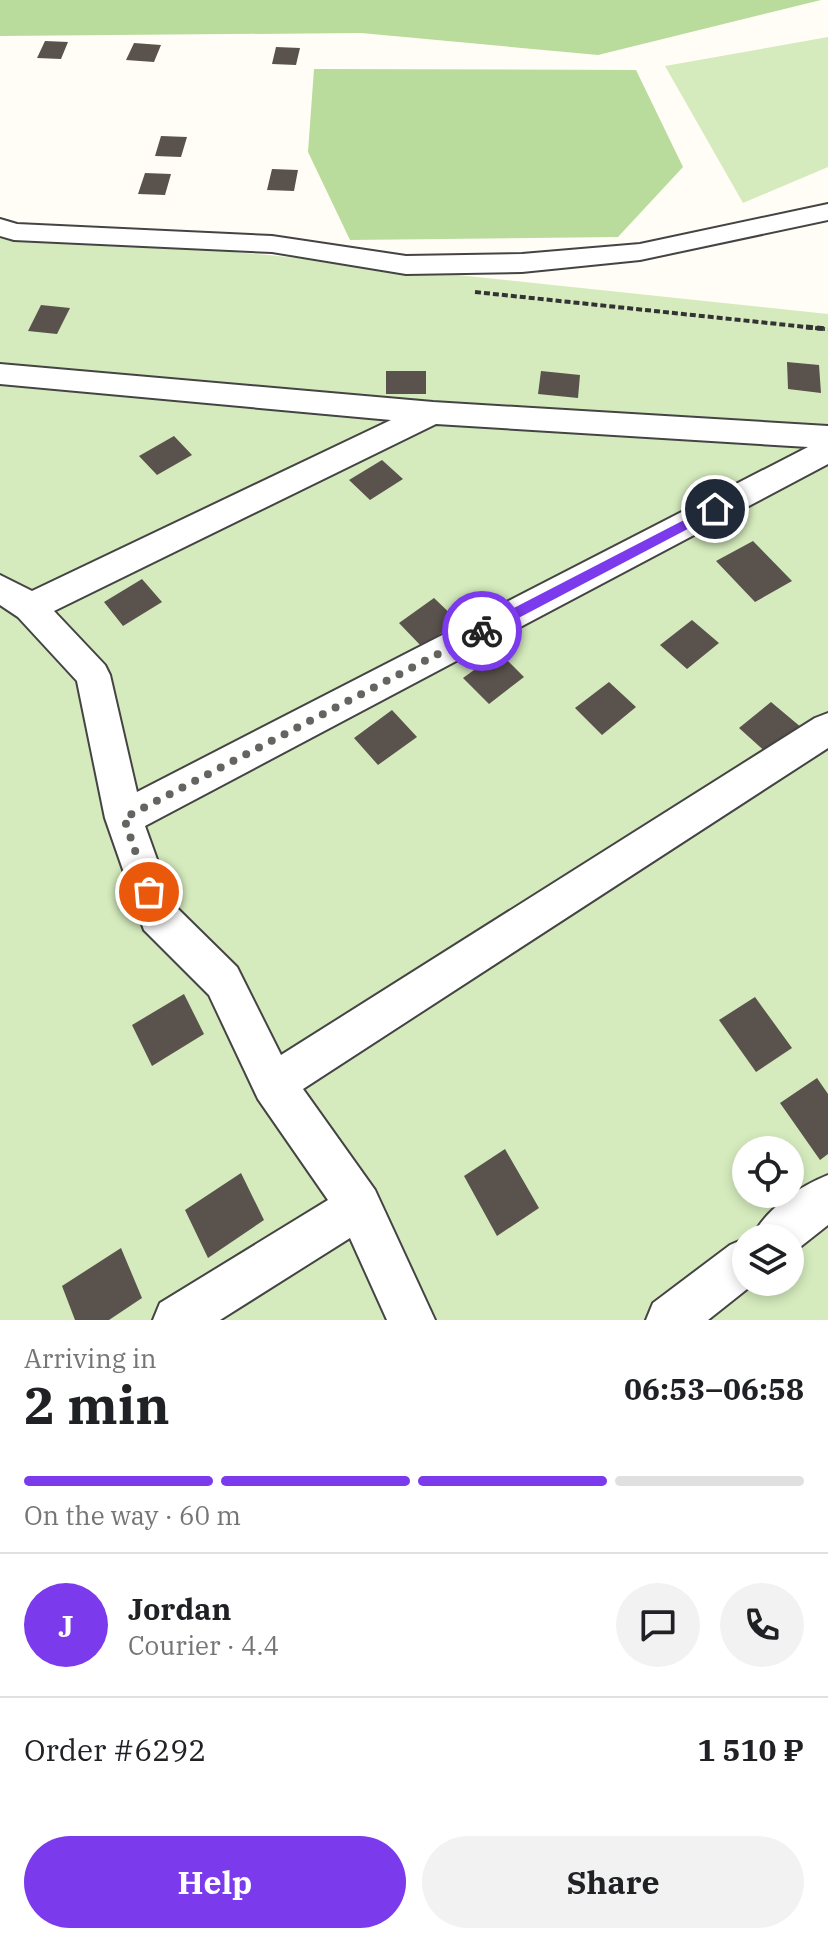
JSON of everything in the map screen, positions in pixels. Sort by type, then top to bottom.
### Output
[{"type":"street","points":[[5,232],[272,244],[406,265],[522,263],[640,252],[828,212]]},
{"type":"street","points":[[0,374],[433,413],[828,437]]},
{"type":"street","points":[[411,1320],[359,1206],[273,1084],[223,981],[158,916],[124,818],[93,675],[15,597],[433,413]]},
{"type":"street","points":[[124,818],[828,450]]},
{"type":"street","points":[[273,1084],[828,729]]},
{"type":"street","points":[[793,1224],[828,1197]]},
{"type":"street","points":[[177,1320],[359,1206]]},
{"type":"street","points":[[670,1320],[732,1272]]},
{"type":"green space","points":[[0,0],[821,0],[598,55],[361,33],[0,36]]},
{"type":"green space","points":[[828,37],[828,167],[743,203],[665,66]]},
{"type":"green space","points":[[314,69],[636,70],[683,167],[618,237],[350,240],[308,152]]},
{"type":"green space","points":[[0,231],[268,255],[828,314],[828,1320],[0,1320]]},
{"type":"building","points":[[45,41],[68,42],[61,59],[37,58]]},
{"type":"building","points":[[134,43],[161,45],[154,62],[126,60]]},
{"type":"building","points":[[276,47],[300,48],[296,65],[272,64]]},
{"type":"building","points":[[161,136],[187,137],[181,157],[155,156]]},
{"type":"building","points":[[272,169],[298,170],[294,191],[267,190]]},
{"type":"building","points":[[145,173],[171,174],[165,195],[138,194]]},
{"type":"building","points":[[41,305],[70,308],[57,334],[28,331]]},
{"type":"building","points":[[787,362],[819,365],[821,393],[788,389]]},
{"type":"building","points":[[386,371],[426,371],[426,394],[386,394]]},
{"type":"building","points":[[541,371],[580,375],[578,398],[538,394]]},
{"type":"building","points":[[174,436],[192,455],[157,475],[139,456]]},
{"type":"building","points":[[382,460],[403,479],[370,500],[349,480]]},
{"type":"building","points":[[753,541],[792,581],[755,602],[716,561]]},
{"type":"building","points":[[142,579],[162,602],[123,626],[104,602]]},
{"type":"building","points":[[434,598],[458,621],[422,647],[399,623]]},
{"type":"building","points":[[692,620],[719,643],[687,669],[660,645]]},
{"type":"building","points":[[499,652],[524,677],[489,704],[463,678]]},
{"type":"building","points":[[609,682],[636,707],[602,735],[575,708]]},
{"type":"building","points":[[771,702],[802,728],[770,756],[739,728]]},
{"type":"building","points":[[392,710],[417,737],[378,765],[354,738]]},
{"type":"building","points":[[184,994],[204,1034],[152,1066],[132,1025]]},
{"type":"building","points":[[755,997],[792,1048],[756,1072],[719,1020]]},
{"type":"building","points":[[817,1078],[828,1094],[828,1154],[820,1160],[780,1103]]},
{"type":"building","points":[[505,1149],[539,1208],[497,1236],[464,1176]]},
{"type":"building","points":[[241,1173],[264,1220],[208,1258],[185,1210]]},
{"type":"building","points":[[121,1248],[142,1298],[109,1320],[75,1320],[62,1286]]},
{"type":"way so far","points":[[149,892],[124,818],[482,631]]},
{"type":"route","points":[[482,631],[715,509]]}]
